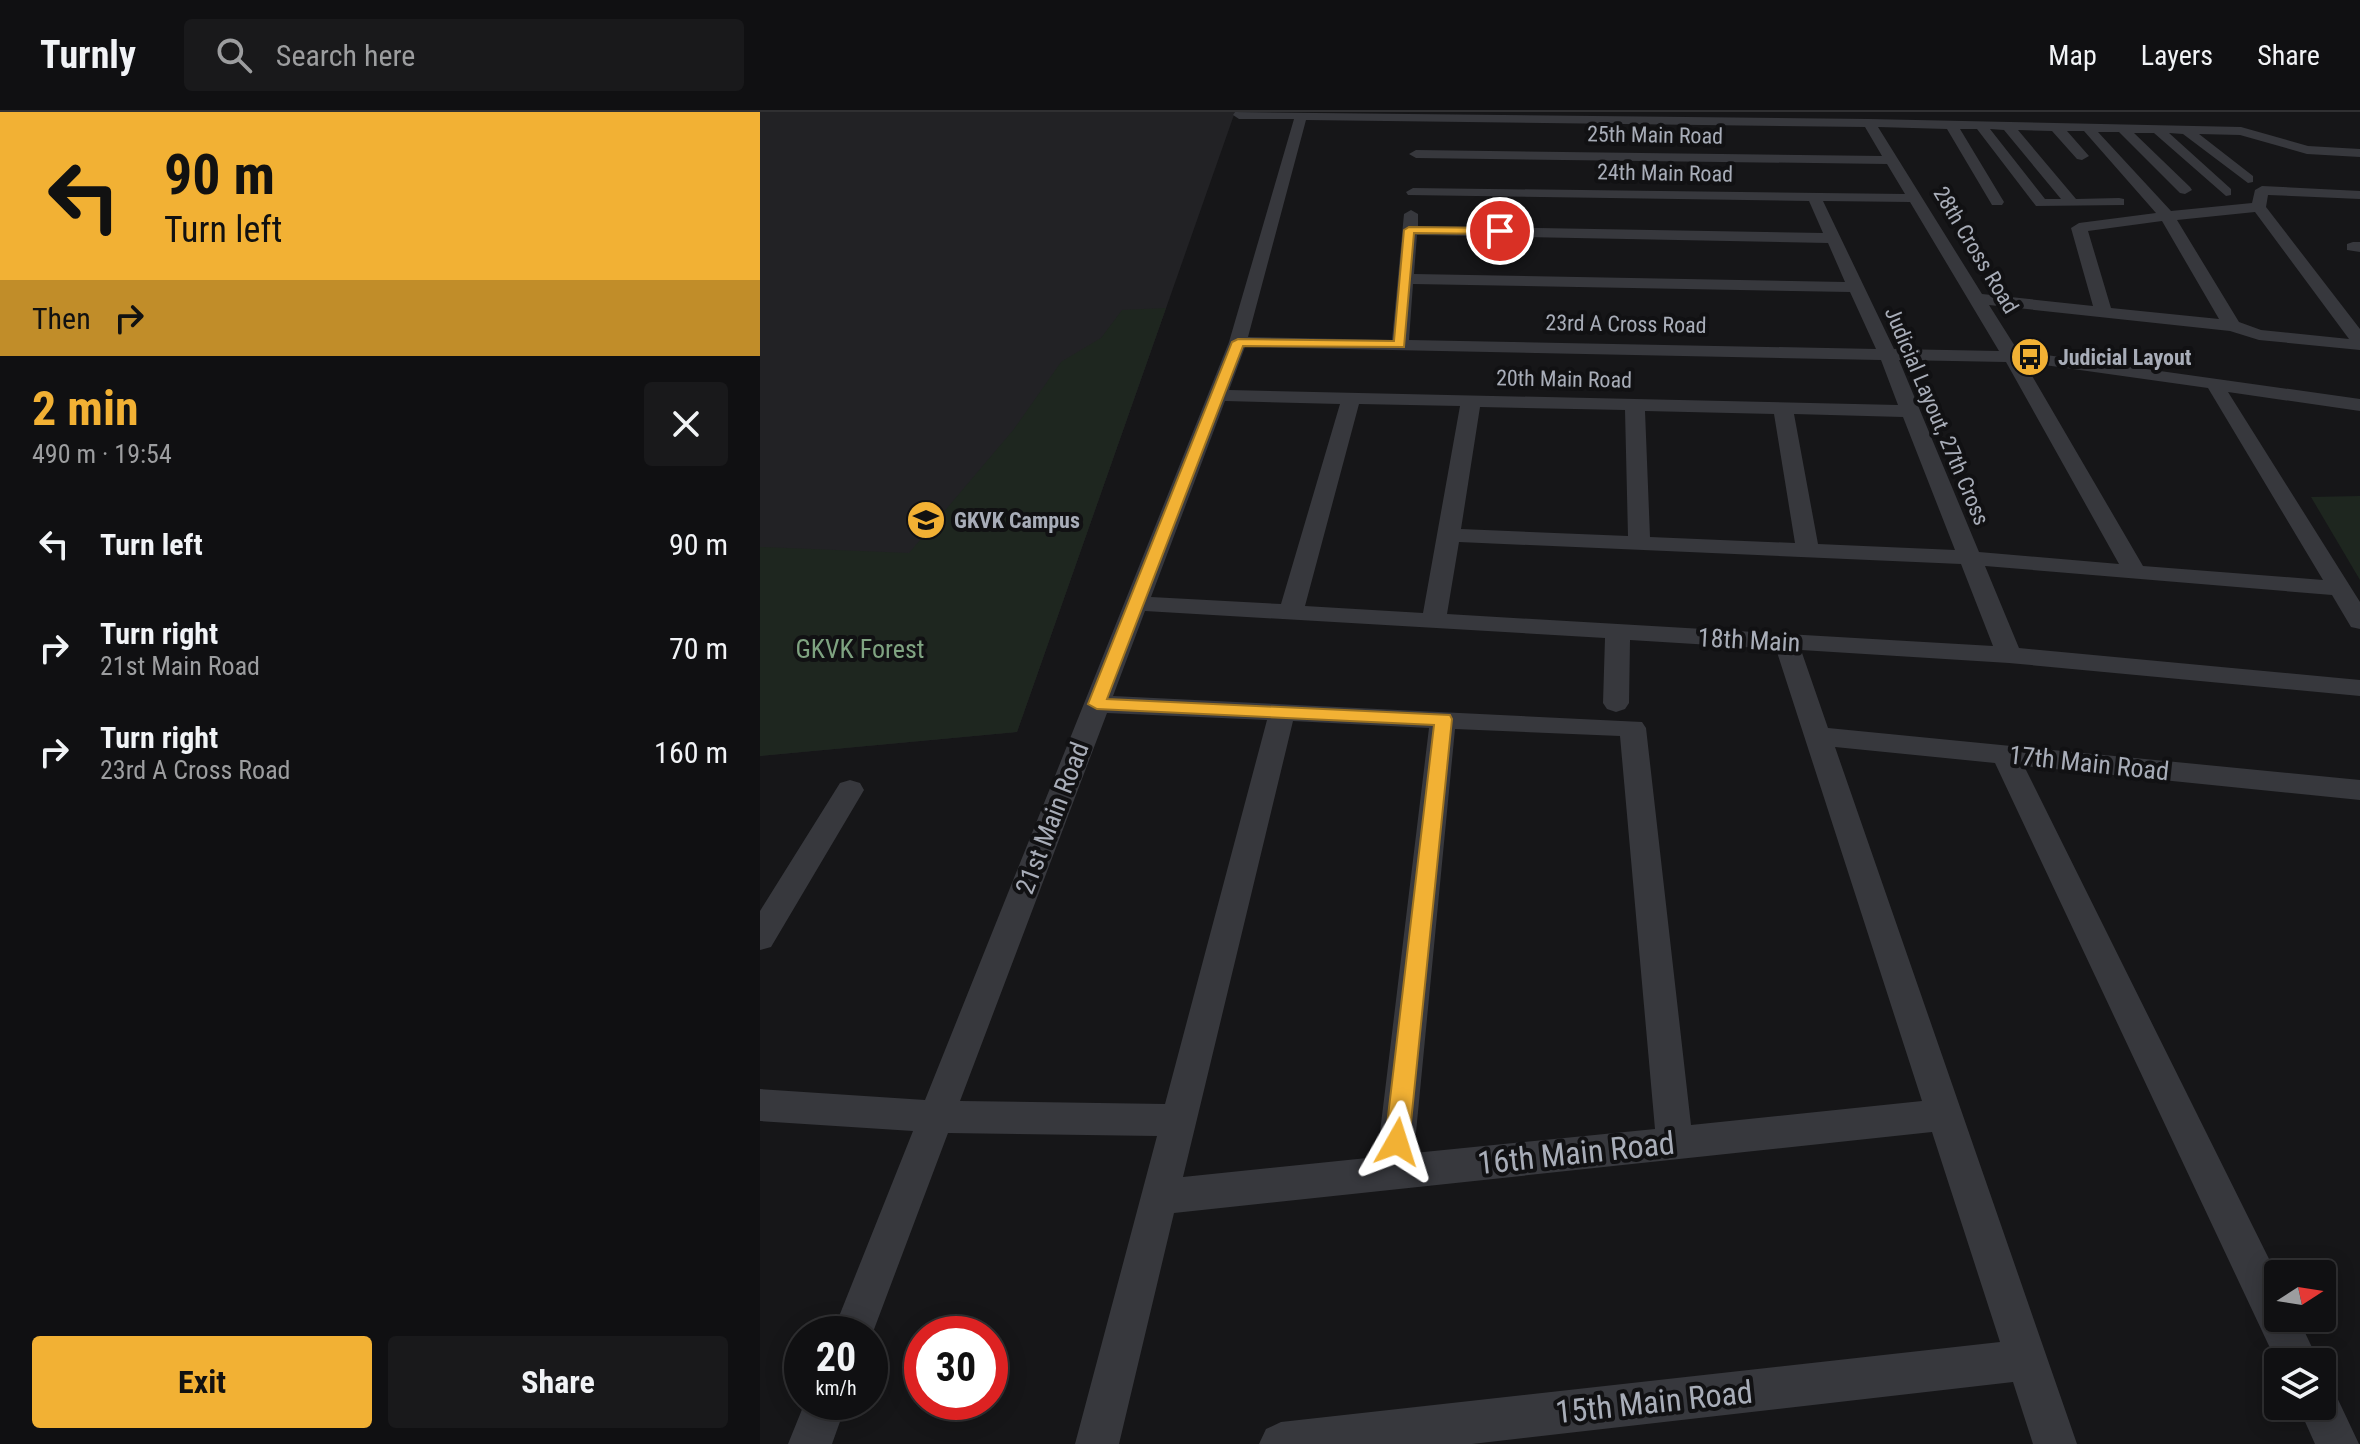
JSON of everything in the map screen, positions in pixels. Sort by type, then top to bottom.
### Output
[{"type":"street","points":[[1239,115],[1301,116],[1416,154],[1869,123],[2241,131],[2307,150],[2360,153]]},
{"type":"street","name":"21st Main Road","points":[[859,1316],[1238,342],[1301,116]]},
{"type":"street","name":"28th Cross Road","points":[[1869,123],[1978,299],[2135,571]]},
{"type":"street","points":[[1951,125],[1997,202]]},
{"type":"street","points":[[1980,125],[2041,203],[2119,202]]},
{"type":"street","points":[[2008,126],[2072,203]]},
{"type":"street","points":[[2056,127],[2082,156]]},
{"type":"street","points":[[2088,128],[2167,216],[2232,326]]},
{"type":"street","points":[[2123,129],[2185,190]]},
{"type":"street","points":[[2157,129],[2226,192]]},
{"type":"street","points":[[2186,130],[2248,179]]},
{"type":"street","points":[[2214,131],[2237,149]]},
{"type":"street","points":[[1400,345],[1416,154]]},
{"type":"street","name":"25th Main Road","points":[[1416,154],[1893,160]]},
{"type":"street","name":"24th Main Road","points":[[1416,154],[1814,197],[1916,198]]},
{"type":"street","points":[[2360,195],[2262,190],[2259,207],[2360,343]]},
{"type":"street","name":"Judicial Layout, 27th Cross","points":[[1814,197],[1887,353],[2009,655]]},
{"type":"street","points":[[2104,313],[2079,228],[2259,207]]},
{"type":"street","points":[[1409,230],[1833,238]]},
{"type":"street","points":[[1405,279],[1856,287]]},
{"type":"street","points":[[1978,299],[2232,326],[2259,335],[2360,343]]},
{"type":"street","name":"23rd A Cross Road","points":[[1238,342],[2012,357],[2360,405]]},
{"type":"street","points":[[2215,385],[2360,622]]},
{"type":"street","name":"20th Main Road","points":[[1217,395],[1910,411]]},
{"type":"street","points":[[1291,612],[1351,398]]},
{"type":"street","points":[[1434,621],[1471,401]]},
{"type":"street","points":[[1635,404],[1639,544]]},
{"type":"street","points":[[1783,408],[1808,551]]},
{"type":"street","points":[[1448,535],[1970,558],[2340,589]]},
{"type":"street","name":"18th Main","points":[[1136,603],[2009,655],[2360,688]]},
{"type":"street","points":[[1618,632],[1675,1143]]},
{"type":"street","points":[[1786,642],[2055,1444]]},
{"type":"street","points":[[1097,704],[1443,719],[1625,715]]},
{"type":"street","points":[[1097,1444],[1282,712]]},
{"type":"street","points":[[1394,1173],[1443,719]]},
{"type":"street","name":"17th Main Road","points":[[1817,736],[2360,790]]},
{"type":"street","points":[[2005,755],[2291,1348]]},
{"type":"street","points":[[760,938],[850,790]]},
{"type":"street","points":[[760,1105],[935,1117],[1179,1120]]},
{"type":"street","name":"16th Main Road","points":[[1160,1197],[1944,1115]]},
{"type":"street","name":"15th Main Road","points":[[1281,1444],[2027,1360]]},
{"type":"street","points":[[810,1444],[819,1420]]},
{"type":"street","points":[[2326,1420],[2337,1444]]},
{"type":"shaded area","name":"GKVK Campus","points":[[760,112],[1235,112],[1017,732],[760,756]]},
{"type":"green space","name":"GKVK Forest","points":[[1166,308],[1017,732],[760,756],[760,547],[909,553],[1014,429],[1061,362],[1101,338],[1122,310]]},
{"type":"green space","points":[[2360,496],[2360,580],[2311,497]]},
{"type":"place","name":"Judicial Layout","points":[[2030,357]]},
{"type":"place","name":"GKVK Campus","points":[[926,520]]},
{"type":"route","points":[[1397,1142],[1443,719],[1097,704],[1238,342],[1400,345],[1409,230],[1500,231]]}]
